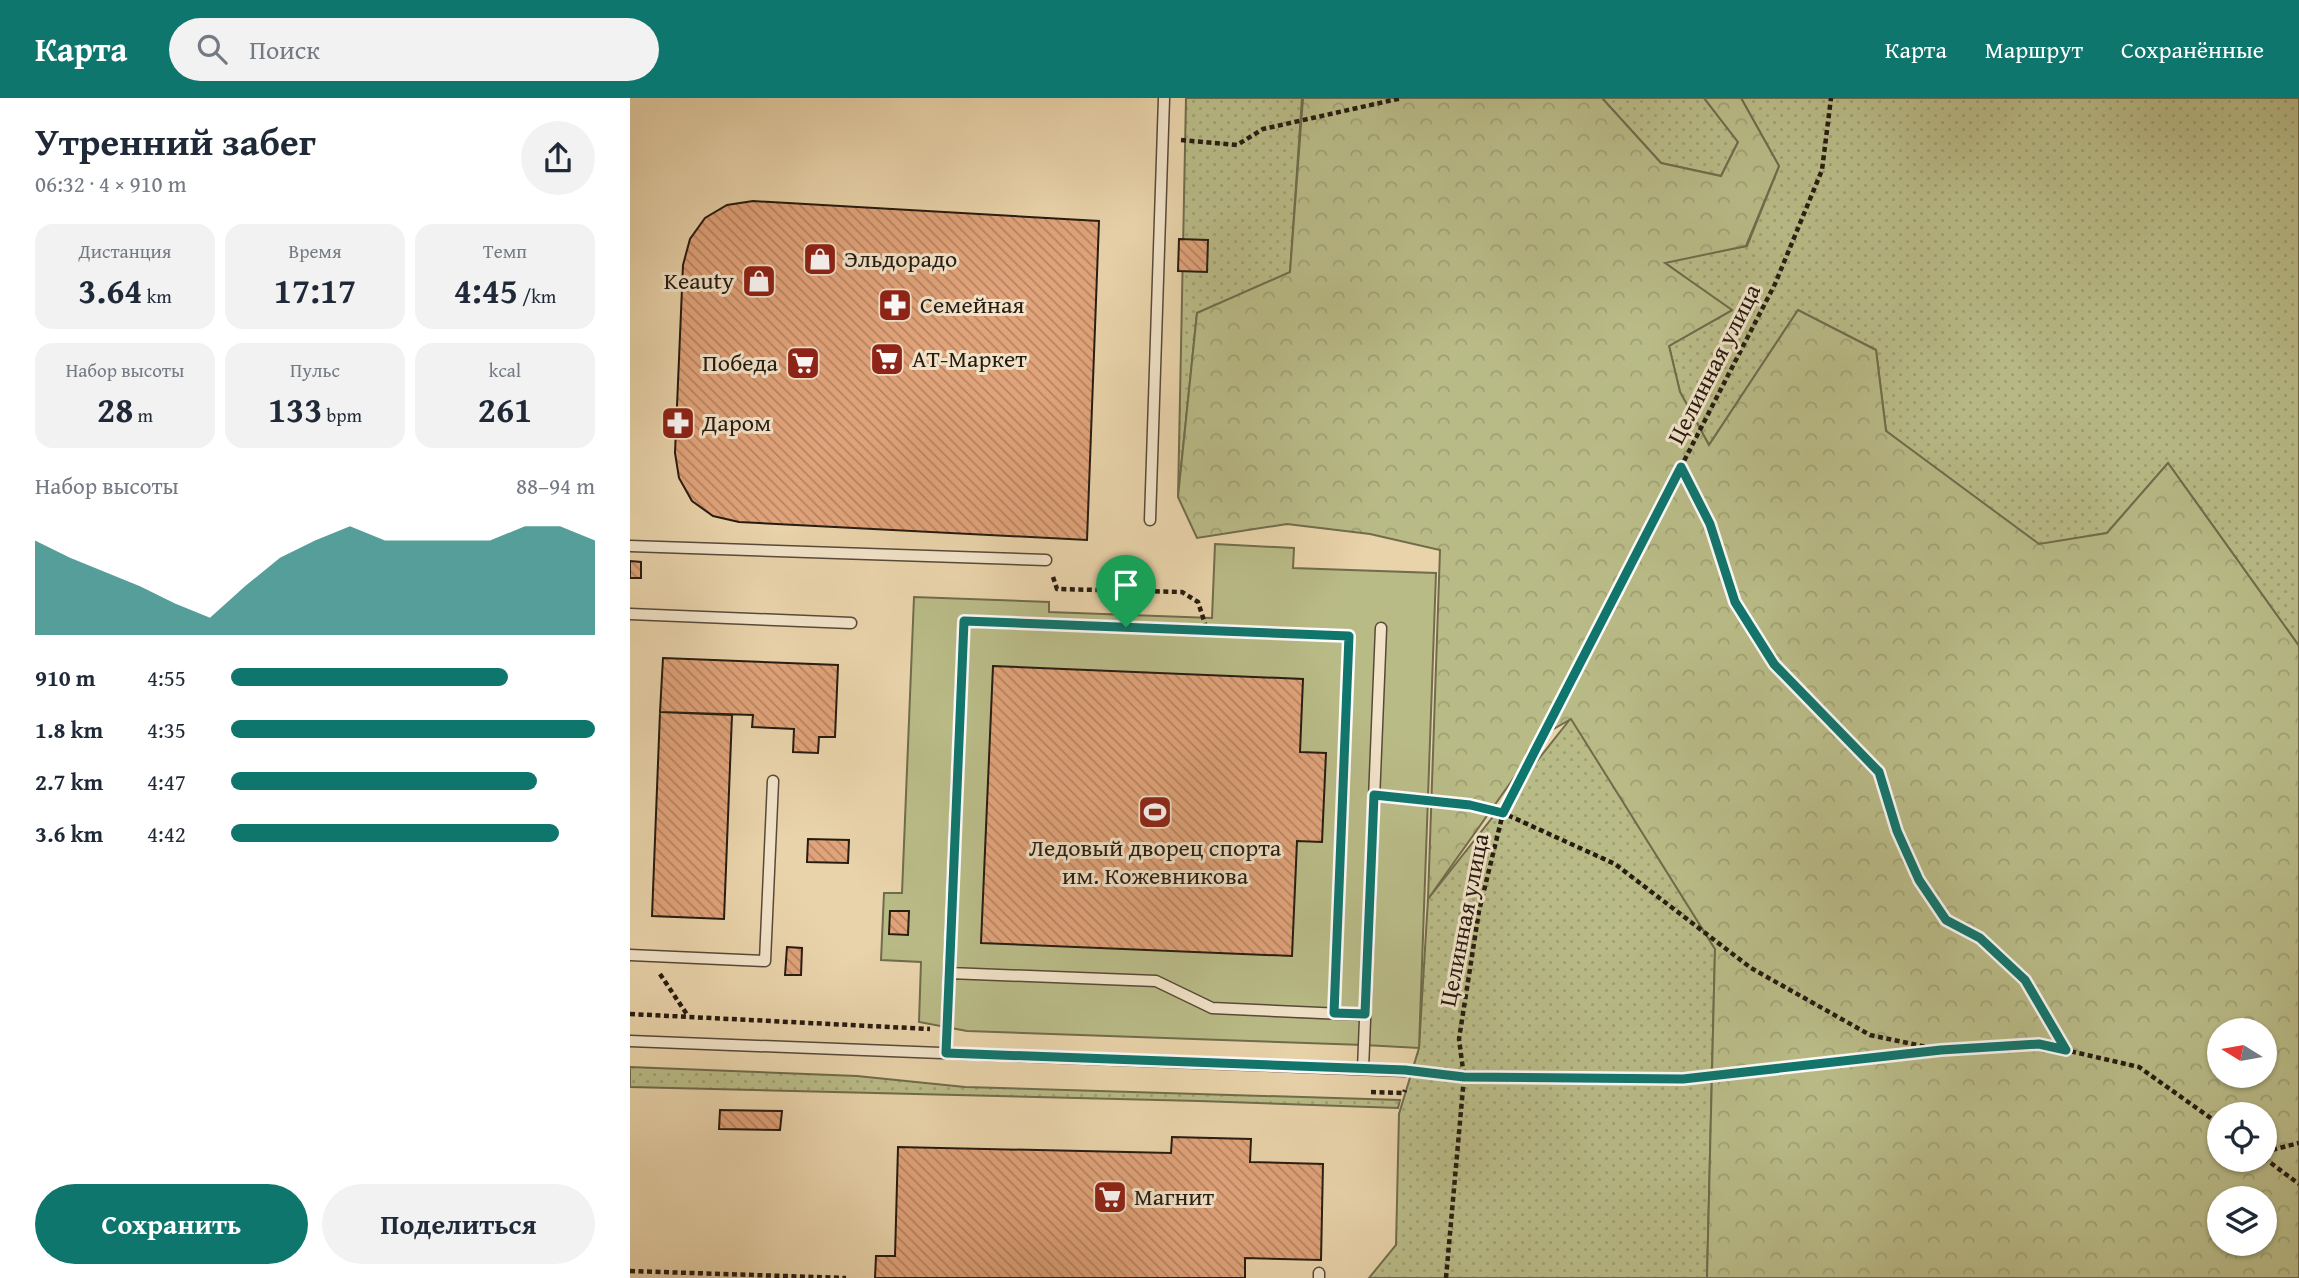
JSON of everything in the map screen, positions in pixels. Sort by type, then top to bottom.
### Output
[{"type":"lane","points":[[1150,520],[1164,98]]},
{"type":"lane","points":[[630,546],[1046,560]]},
{"type":"lane","points":[[630,614],[851,623]]},
{"type":"lane","points":[[946,1053],[964,621],[1045,624]]},
{"type":"lane","points":[[1363,1069],[1381,628]]},
{"type":"lane","points":[[630,955],[765,961],[773,781]]},
{"type":"lane","points":[[950,973],[1156,981],[1212,1008],[1365,1014]]},
{"type":"lane","points":[[630,1041],[1405,1070]]},
{"type":"path","points":[[1163,139],[1237,145],[1264,129],[1402,98]]},
{"type":"path","name":"Целинная улица","points":[[1446,1278],[1464,1077],[1459,1039],[1479,911],[1503,813],[1774,284],[1822,170],[1831,98]]},
{"type":"path","points":[[1681,467],[1710,524],[1735,602],[1774,664],[1879,772],[1897,831],[1919,880],[1946,920],[1980,938],[2025,980],[2066,1050]]},
{"type":"path","points":[[1046,560],[1057,589],[1182,592],[1198,602],[1207,630]]},
{"type":"path","points":[[1045,624],[1349,636],[1334,1013]]},
{"type":"path","points":[[1374,795],[1460,803],[1503,813],[1615,864],[1751,968],[1870,1035],[1941,1050]]},
{"type":"path","points":[[648,956],[688,1017]]},
{"type":"path","points":[[630,1014],[947,1029]]},
{"type":"path","points":[[1405,1070],[1464,1077],[1683,1079],[1941,1050],[2039,1044],[2139,1067],[2207,1115]]},
{"type":"path","points":[[2277,1149],[2299,1143]]},
{"type":"path","points":[[2277,1168],[2299,1184]]},
{"type":"path","points":[[630,1270],[846,1278]]},
{"type":"green space","points":[[1186,98],[1302,98],[1290,273],[1197,313],[1178,497]]},
{"type":"green space","points":[[1303,98],[1602,98],[1661,163],[1721,176],[1738,142],[1704,98],[1741,98],[1779,166],[1746,246],[1665,263],[1732,310],[1669,346],[1680,392],[1709,445],[1798,310],[1876,350],[1886,431],[2039,544],[2107,533],[2168,463],[2299,646],[2299,1278],[1707,1278],[1715,949],[1571,719],[1545,734],[1428,899],[1440,550],[1370,534],[1287,524],[1197,538],[1178,497],[1197,313],[1290,272]]},
{"type":"green space","points":[[1602,98],[1704,98],[1738,142],[1721,176],[1661,163]]},
{"type":"green space","points":[[1741,98],[2299,98],[2299,646],[2168,463],[2107,533],[2039,545],[1886,431],[1876,350],[1798,310],[1709,445],[1680,392],[1669,346],[1731,311],[1664,262],[1747,246],[1779,166]]},
{"type":"green space","points":[[1215,544],[1294,548],[1293,568],[1436,573],[1419,1048],[967,1031],[919,1022],[921,962],[881,960],[884,893],[902,893],[914,597],[1049,602],[1049,612],[1212,618]]},
{"type":"green space","points":[[1571,718],[1715,949],[1707,1278],[1369,1278],[1396,1245],[1399,1114],[1419,1048],[1428,899]]},
{"type":"green space","points":[[630,1067],[857,1076],[965,1087],[1400,1100],[1398,1108],[630,1087]]},
{"type":"building","name":"АТ-Маркет","points":[[753,201],[1099,221],[1087,540],[739,522],[713,516],[692,501],[679,478],[675,453],[683,265],[690,239],[705,218],[727,205]]},
{"type":"building","points":[[1179,239],[1208,240],[1207,272],[1178,271]]},
{"type":"building","points":[[630,561],[641,562],[641,578],[630,578]]},
{"type":"building","points":[[663,658],[838,665],[835,737],[819,737],[818,753],[793,752],[794,729],[752,727],[753,715],[660,712]]},
{"type":"building","name":"Ледовый дворец спорта им. Кожевникова","points":[[993,666],[1303,679],[1300,752],[1326,753],[1322,842],[1297,841],[1292,956],[981,943]]},
{"type":"building","points":[[660,712],[732,715],[724,919],[652,916]]},
{"type":"building","points":[[808,839],[849,840],[848,863],[807,862]]},
{"type":"building","points":[[890,911],[909,911],[908,935],[889,934]]},
{"type":"building","points":[[787,947],[802,948],[801,975],[785,975]]},
{"type":"building","points":[[720,1110],[782,1111],[780,1130],[719,1129]]},
{"type":"building","name":"Магнит","points":[[1172,1137],[1251,1139],[1250,1162],[1323,1164],[1321,1260],[1245,1258],[1245,1278],[875,1278],[876,1256],[895,1256],[898,1147],[1171,1153]]},
{"type":"place","name":"Эльдорадо","points":[[820,259]]},
{"type":"place","name":"Keauty","points":[[759,281]]},
{"type":"place","name":"Семейная","points":[[895,305]]},
{"type":"place","name":"АТ-Маркет","points":[[887,359]]},
{"type":"place","name":"Победа","points":[[803,363]]},
{"type":"place","name":"Даром","points":[[678,423]]},
{"type":"place","name":"Ледовый дворец спорта им. Кожевникова","points":[[1155,812]]},
{"type":"place","name":"Магнит","points":[[1110,1197]]},
{"type":"route","points":[[1681,467],[1710,524],[1735,602],[1774,664],[1879,772],[1897,831],[1919,880],[1946,920],[1980,938],[2025,980],[2066,1050],[2039,1044],[1941,1050],[1683,1079],[1464,1077],[1405,1070],[946,1053],[964,621],[1126,627],[1349,636],[1334,1013],[1365,1014],[1374,795],[1470,805],[1503,813],[1681,467]]}]
